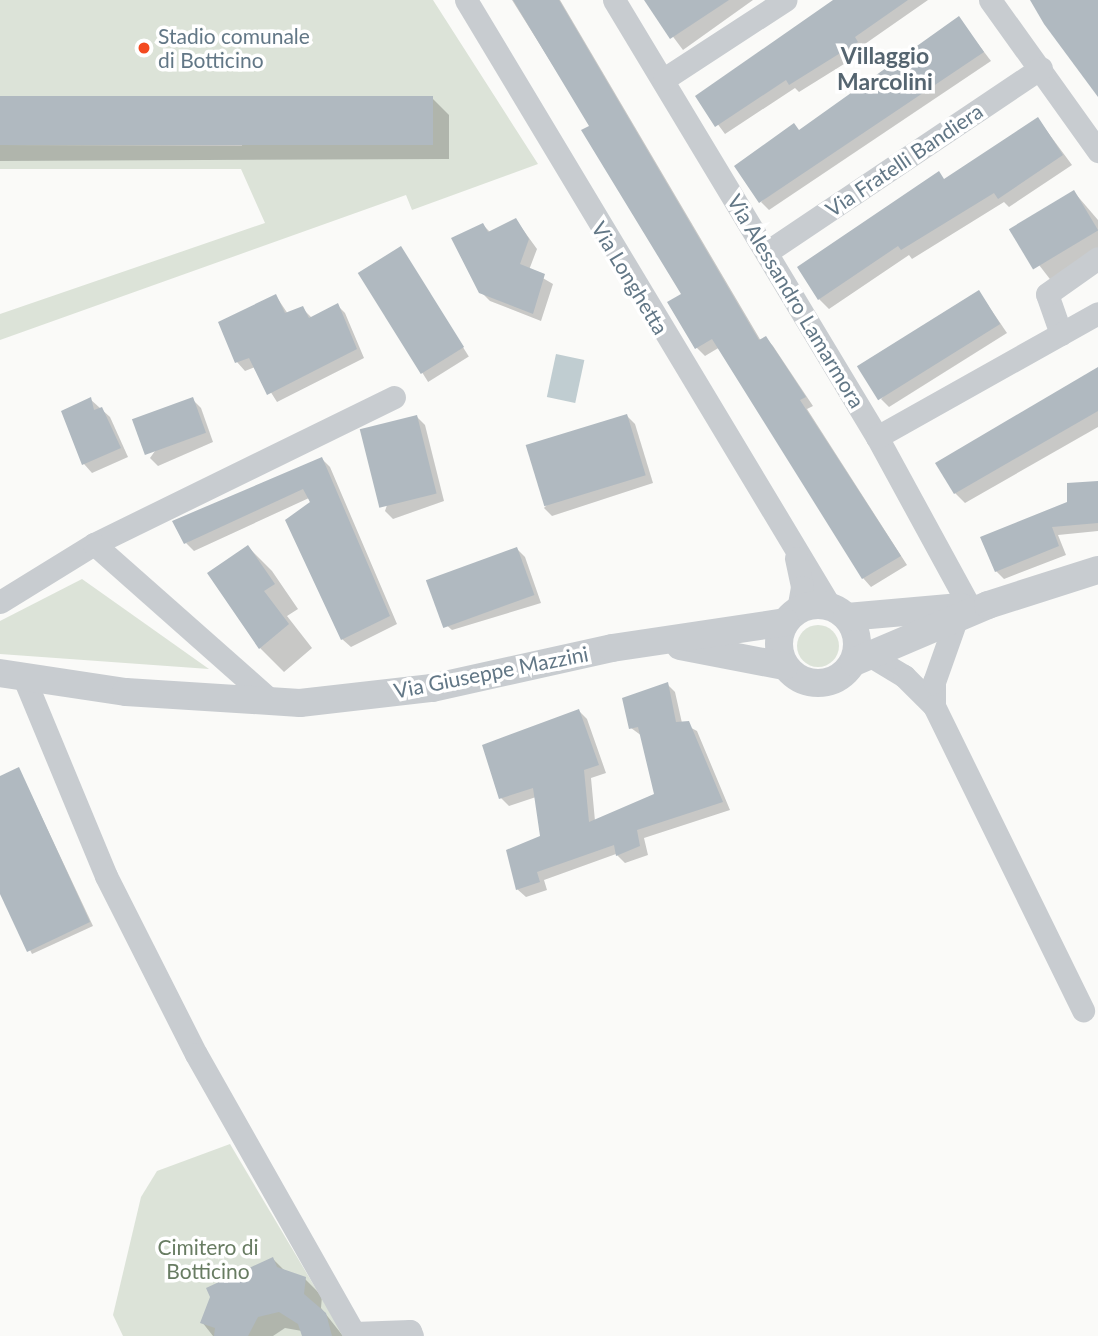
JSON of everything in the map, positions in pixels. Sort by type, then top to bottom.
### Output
[{"type":"street","name":"Via Longhetta","points":[[466,0],[796,555],[814,575],[839,612]]},
{"type":"street","name":"Via Alessandro Lamarmora","points":[[614,0],[664,79],[877,437],[972,609]]},
{"type":"street","points":[[664,79],[785,0]]},
{"type":"street","points":[[989,0],[1041,68],[1098,151]]},
{"type":"street","name":"Via Fratelli Bandiera","points":[[767,252],[1041,68]]},
{"type":"street","points":[[1061,334],[1046,302],[1047,294],[1098,258]]},
{"type":"street","points":[[877,437],[1098,313]]},
{"type":"street","points":[[0,602],[94,544],[394,397]]},
{"type":"street","points":[[94,544],[274,704]]},
{"type":"street","name":"Via Longhetta","points":[[791,616],[802,587],[796,555]]},
{"type":"street","name":"Via Giuseppe Mazzini","points":[[665,643],[784,666],[795,677],[811,684],[830,682],[861,659],[972,609],[1098,570]]},
{"type":"street","points":[[934,706],[934,682],[972,609]]},
{"type":"street","name":"Via Giuseppe Mazzini","points":[[12,676],[126,692],[274,704],[432,688],[612,648],[665,643],[791,616],[839,612],[972,609]]},
{"type":"street","points":[[839,612],[856,632],[861,659],[895,669],[934,706],[1083,1010]]},
{"type":"street","points":[[784,666],[778,651],[791,616]]},
{"type":"street","points":[[12,676],[112,888],[196,1054],[354,1333],[410,1331],[412,1336]]},
{"type":"green space","points":[[0,0],[433,0],[538,164],[412,210],[406,195],[0,340],[0,314],[265,223],[241,169],[0,169],[0,145],[242,146],[243,97],[0,96]],"holes":[[[433,96],[433,143],[254,143]]]},
{"type":"green space","points":[[82,579],[209,669],[0,654],[0,621]]},
{"type":"green space","points":[[818,625],[833,631],[839,646],[833,661],[818,667],[803,661],[797,646],[803,631]]},
{"type":"green space","name":"Cimitero di Botticino","points":[[230,1144],[344,1336],[123,1336],[113,1315],[141,1197],[157,1171]]},
{"type":"shaded area","points":[[556,354],[584,360],[575,403],[547,397]]},
{"type":"building","points":[[513,0],[559,0],[759,340],[766,336],[806,397],[800,400],[901,556],[862,579],[712,339],[695,349],[667,302],[681,294],[581,130],[589,126]]},
{"type":"building","points":[[644,0],[729,0],[670,39]]},
{"type":"building","points":[[833,0],[908,0],[855,37],[858,42],[789,85],[786,80],[715,127],[695,96]]},
{"type":"building","points":[[1030,0],[1098,0],[1098,97],[1044,24]]},
{"type":"building","points":[[959,16],[984,52],[759,203],[734,166],[794,123],[799,130]]},
{"type":"building","points":[[0,96],[433,96],[433,145],[0,145]]},
{"type":"building","points":[[1038,117],[1063,155],[998,199],[994,193],[901,250],[898,246],[818,300],[797,267],[939,171],[944,179]]},
{"type":"building","points":[[1074,190],[1098,230],[1033,269],[1009,229]]},
{"type":"building","points":[[516,218],[529,239],[520,264],[545,274],[533,314],[479,293],[451,238],[483,223],[488,232]]},
{"type":"building","points":[[401,246],[464,347],[421,374],[358,273]]},
{"type":"building","points":[[979,290],[1000,324],[878,400],[857,366]]},
{"type":"building","points":[[276,294],[285,313],[303,306],[309,318],[338,303],[357,349],[267,395],[249,358],[235,363],[218,322]]},
{"type":"building","points":[[1098,367],[1098,411],[954,494],[935,463]]},
{"type":"building","points":[[91,397],[94,410],[102,407],[121,448],[82,465],[61,411]]},
{"type":"building","points":[[193,397],[206,433],[145,455],[132,419]]},
{"type":"building","points":[[627,414],[646,475],[544,506],[526,445]]},
{"type":"building","points":[[417,415],[437,494],[379,508],[360,429]]},
{"type":"building","points":[[322,457],[390,616],[341,640],[285,520],[310,502],[303,489],[184,544],[172,521]]},
{"type":"building","points":[[1098,481],[1098,523],[1052,527],[1059,546],[995,572],[980,537],[1067,502],[1067,483]]},
{"type":"building","points":[[248,545],[275,584],[264,591],[289,624],[259,649],[207,573]]},
{"type":"building","points":[[517,547],[534,595],[443,628],[426,580]]},
{"type":"building","points":[[668,682],[676,722],[689,721],[723,802],[637,830],[640,846],[616,856],[614,845],[537,872],[540,882],[516,890],[506,850],[540,836],[533,788],[499,799],[482,745],[579,709],[599,765],[584,770],[589,822],[654,794],[638,727],[629,729],[622,698]]},
{"type":"building","points":[[19,767],[90,922],[27,952],[0,894],[0,776]]},
{"type":"building","points":[[273,1257],[277,1267],[306,1277],[304,1294],[326,1313],[332,1336],[302,1336],[298,1324],[279,1312],[258,1317],[248,1336],[214,1336],[215,1328],[200,1323],[210,1297],[206,1288]]},
{"type":"place","name":"Stadio comunale di Botticino","points":[[144,48]]},
{"type":"district","name":"Villaggio Marcolini","points":[[885,68]]}]
